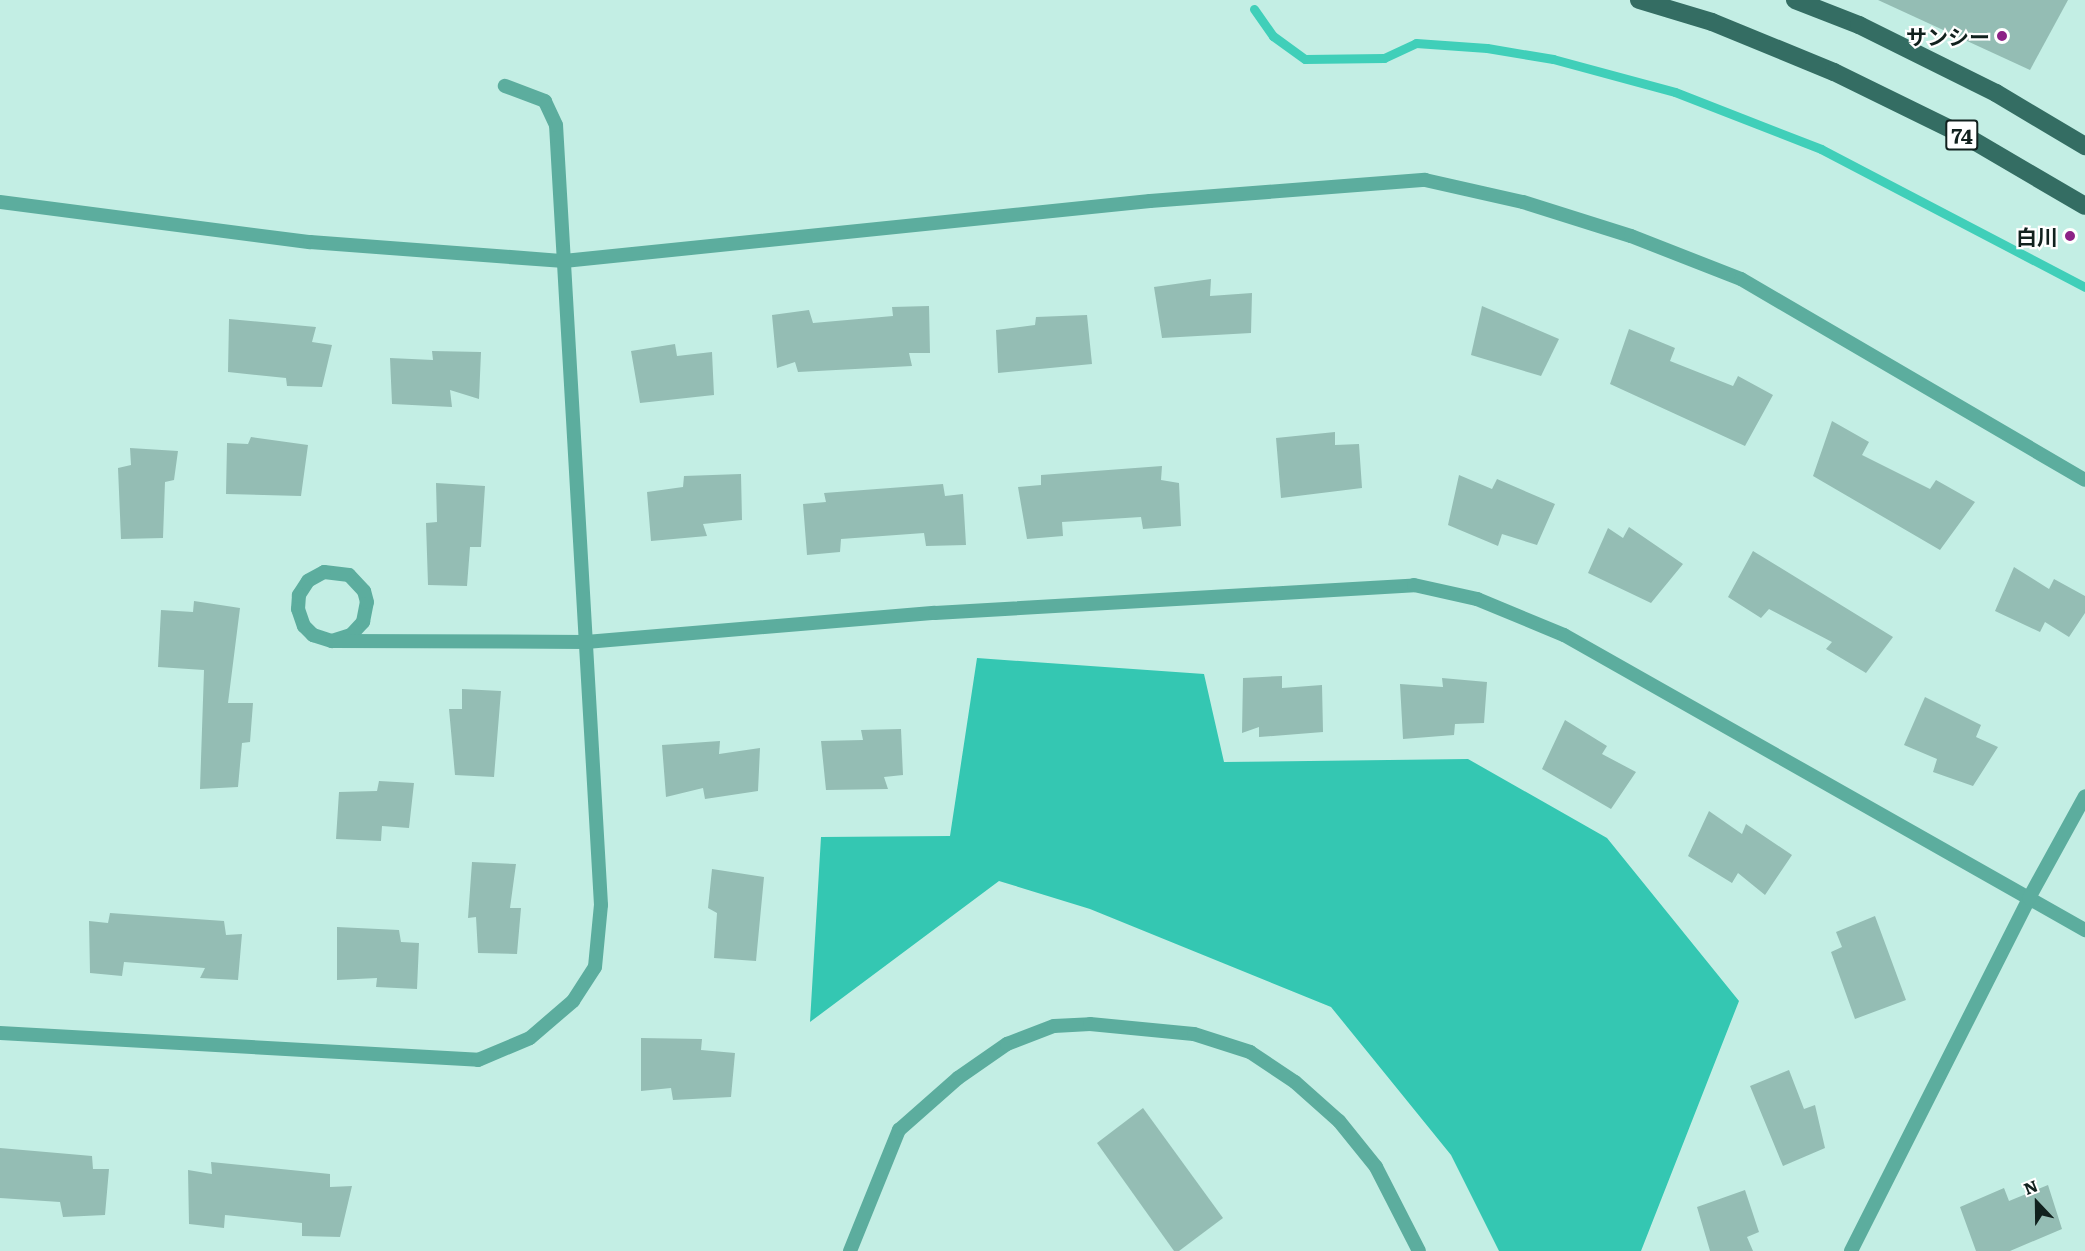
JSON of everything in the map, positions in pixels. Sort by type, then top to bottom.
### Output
[{"type":"main road","name":"74","points":[[1639,0],[1712,22],[1834,72],[1969,138],[2085,207]]},
{"type":"main road","name":"74","points":[[1795,0],[1859,25],[1996,93],[2085,146]]},
{"type":"lane","points":[[0,1033],[478,1060],[530,1038],[573,1001],[595,967],[601,939],[556,125],[545,101],[505,86]]},
{"type":"lane","points":[[0,202],[310,242],[564,261],[1150,201],[1425,180],[1523,202],[1631,236],[1741,279],[2085,480]]},
{"type":"lane","points":[[332,640],[351,635],[367,610],[364,591],[342,573],[314,577],[299,595],[298,609],[304,626],[313,635],[332,640],[586,642],[935,613],[1414,585],[1477,599],[1564,635],[2085,930]]},
{"type":"lane","points":[[1851,1251],[2029,898],[2085,796]]},
{"type":"lane","points":[[850,1251],[899,1130],[958,1078],[1007,1044],[1054,1026],[1090,1024],[1194,1034],[1250,1052],[1294,1082],[1339,1121],[1376,1167],[1419,1251]]},
{"type":"green space","points":[[977,658],[1204,674],[1224,762],[1468,759],[1607,838],[1739,1001],[1641,1251],[1499,1251],[1451,1155],[1331,1007],[1090,909],[999,881],[810,1022],[821,837],[950,836]]},
{"type":"building","name":"サンシー","points":[[1878,0],[2068,0],[2030,70]]},
{"type":"building","points":[[1211,279],[1210,296],[1252,293],[1251,333],[1162,338],[1154,287]]},
{"type":"building","points":[[929,306],[930,353],[909,353],[912,366],[798,372],[795,362],[777,368],[772,315],[809,310],[813,323],[893,316],[892,307]]},
{"type":"building","points":[[1482,306],[1559,339],[1541,376],[1471,355]]},
{"type":"building","points":[[1087,315],[1092,364],[998,373],[996,330],[1035,325],[1036,317]]},
{"type":"building","points":[[229,319],[316,327],[312,342],[332,345],[322,387],[287,386],[286,378],[228,372]]},
{"type":"building","points":[[1629,329],[1675,348],[1670,361],[1733,386],[1738,376],[1773,395],[1745,446],[1610,384]]},
{"type":"building","points":[[675,344],[677,356],[712,352],[714,395],[640,403],[631,351]]},
{"type":"building","points":[[432,351],[481,352],[479,399],[450,390],[452,407],[392,404],[390,358],[433,360]]},
{"type":"building","points":[[1832,421],[1869,442],[1862,455],[1930,489],[1936,480],[1975,502],[1940,550],[1813,476]]},
{"type":"building","points":[[1335,432],[1335,445],[1359,444],[1362,488],[1281,498],[1276,438]]},
{"type":"building","points":[[251,437],[308,445],[301,496],[226,494],[227,443],[248,444]]},
{"type":"building","points":[[130,448],[178,451],[174,480],[165,482],[163,538],[121,539],[118,468],[131,465]]},
{"type":"building","points":[[1162,466],[1161,480],[1179,483],[1181,526],[1143,529],[1141,517],[1062,522],[1063,536],[1027,539],[1018,487],[1041,485],[1041,475]]},
{"type":"building","points":[[741,474],[742,520],[703,524],[707,536],[651,541],[647,492],[683,487],[684,476]]},
{"type":"building","points":[[1459,475],[1492,489],[1497,479],[1555,504],[1537,545],[1502,534],[1498,546],[1448,525]]},
{"type":"building","points":[[436,483],[485,486],[481,547],[470,547],[467,586],[428,585],[426,523],[437,522]]},
{"type":"building","points":[[943,484],[945,496],[963,494],[966,545],[926,546],[924,533],[841,539],[840,552],[807,555],[803,504],[826,502],[824,493]]},
{"type":"building","points":[[1629,527],[1683,564],[1651,603],[1588,573],[1608,528],[1623,538]]},
{"type":"building","points":[[1753,551],[1893,637],[1866,673],[1826,649],[1832,642],[1769,609],[1761,618],[1728,597]]},
{"type":"building","points":[[2014,567],[2049,589],[2054,579],[2085,596],[2085,613],[2069,637],[2045,622],[2040,632],[1995,611]]},
{"type":"building","points":[[194,601],[240,608],[228,703],[253,703],[250,742],[242,743],[238,787],[200,789],[204,670],[158,667],[161,610],[193,612]]},
{"type":"building","points":[[1282,676],[1282,688],[1322,685],[1323,732],[1259,737],[1259,727],[1242,733],[1243,678]]},
{"type":"building","points":[[1442,678],[1487,682],[1484,723],[1455,724],[1454,735],[1403,739],[1400,684],[1443,687]]},
{"type":"building","points":[[462,689],[501,691],[494,777],[455,775],[449,709],[462,709]]},
{"type":"building","points":[[1925,697],[1981,725],[1976,737],[1998,747],[1973,786],[1933,772],[1937,759],[1904,745]]},
{"type":"building","points":[[1565,720],[1607,746],[1602,754],[1636,772],[1611,809],[1542,769]]},
{"type":"building","points":[[901,729],[903,775],[884,777],[888,789],[826,790],[821,741],[863,740],[861,730]]},
{"type":"building","points":[[720,741],[719,754],[760,748],[758,791],[705,799],[703,788],[666,797],[662,745]]},
{"type":"building","points":[[379,781],[414,783],[409,828],[382,826],[381,841],[336,839],[339,792],[377,791]]},
{"type":"building","points":[[1709,811],[1742,834],[1746,824],[1792,855],[1765,895],[1738,873],[1732,883],[1688,856]]},
{"type":"building","points":[[472,862],[516,864],[510,908],[521,908],[517,954],[478,953],[476,917],[468,918]]},
{"type":"building","points":[[712,869],[764,877],[756,961],[714,958],[717,913],[708,908]]},
{"type":"building","points":[[110,913],[224,921],[226,935],[242,934],[238,980],[200,978],[205,968],[124,962],[122,976],[90,973],[89,921],[108,923]]},
{"type":"building","points":[[1875,916],[1906,1000],[1855,1019],[1831,952],[1842,947],[1836,932]]},
{"type":"building","points":[[337,927],[399,930],[401,942],[419,943],[417,989],[376,987],[377,978],[337,980]]},
{"type":"building","points":[[641,1038],[702,1039],[701,1050],[735,1053],[731,1097],[673,1100],[671,1088],[641,1091]]},
{"type":"building","points":[[1789,1070],[1804,1109],[1815,1105],[1825,1148],[1783,1166],[1750,1086]]},
{"type":"building","points":[[1143,1108],[1223,1218],[1179,1251],[1174,1251],[1097,1143]]},
{"type":"building","points":[[0,1148],[92,1156],[93,1169],[109,1169],[105,1215],[63,1217],[60,1202],[0,1198]]},
{"type":"building","points":[[211,1162],[330,1174],[330,1187],[352,1186],[340,1237],[302,1236],[302,1223],[225,1215],[224,1228],[189,1224],[188,1170],[212,1174]]},
{"type":"building","points":[[2048,1185],[2062,1229],[2010,1251],[1976,1251],[1960,1207],[2004,1188],[2009,1201]]},
{"type":"building","points":[[1745,1190],[1759,1232],[1747,1237],[1753,1251],[1710,1251],[1697,1207]]},
{"type":"waterway","points":[[1254,9],[1273,36],[1305,59],[1384,58],[1416,43],[1487,48],[1553,59],[1675,92],[1821,149],[2085,287]]},
{"type":"place","name":"サンシー","points":[[2002,36]]},
{"type":"place","name":"白川","points":[[2070,236]]}]
